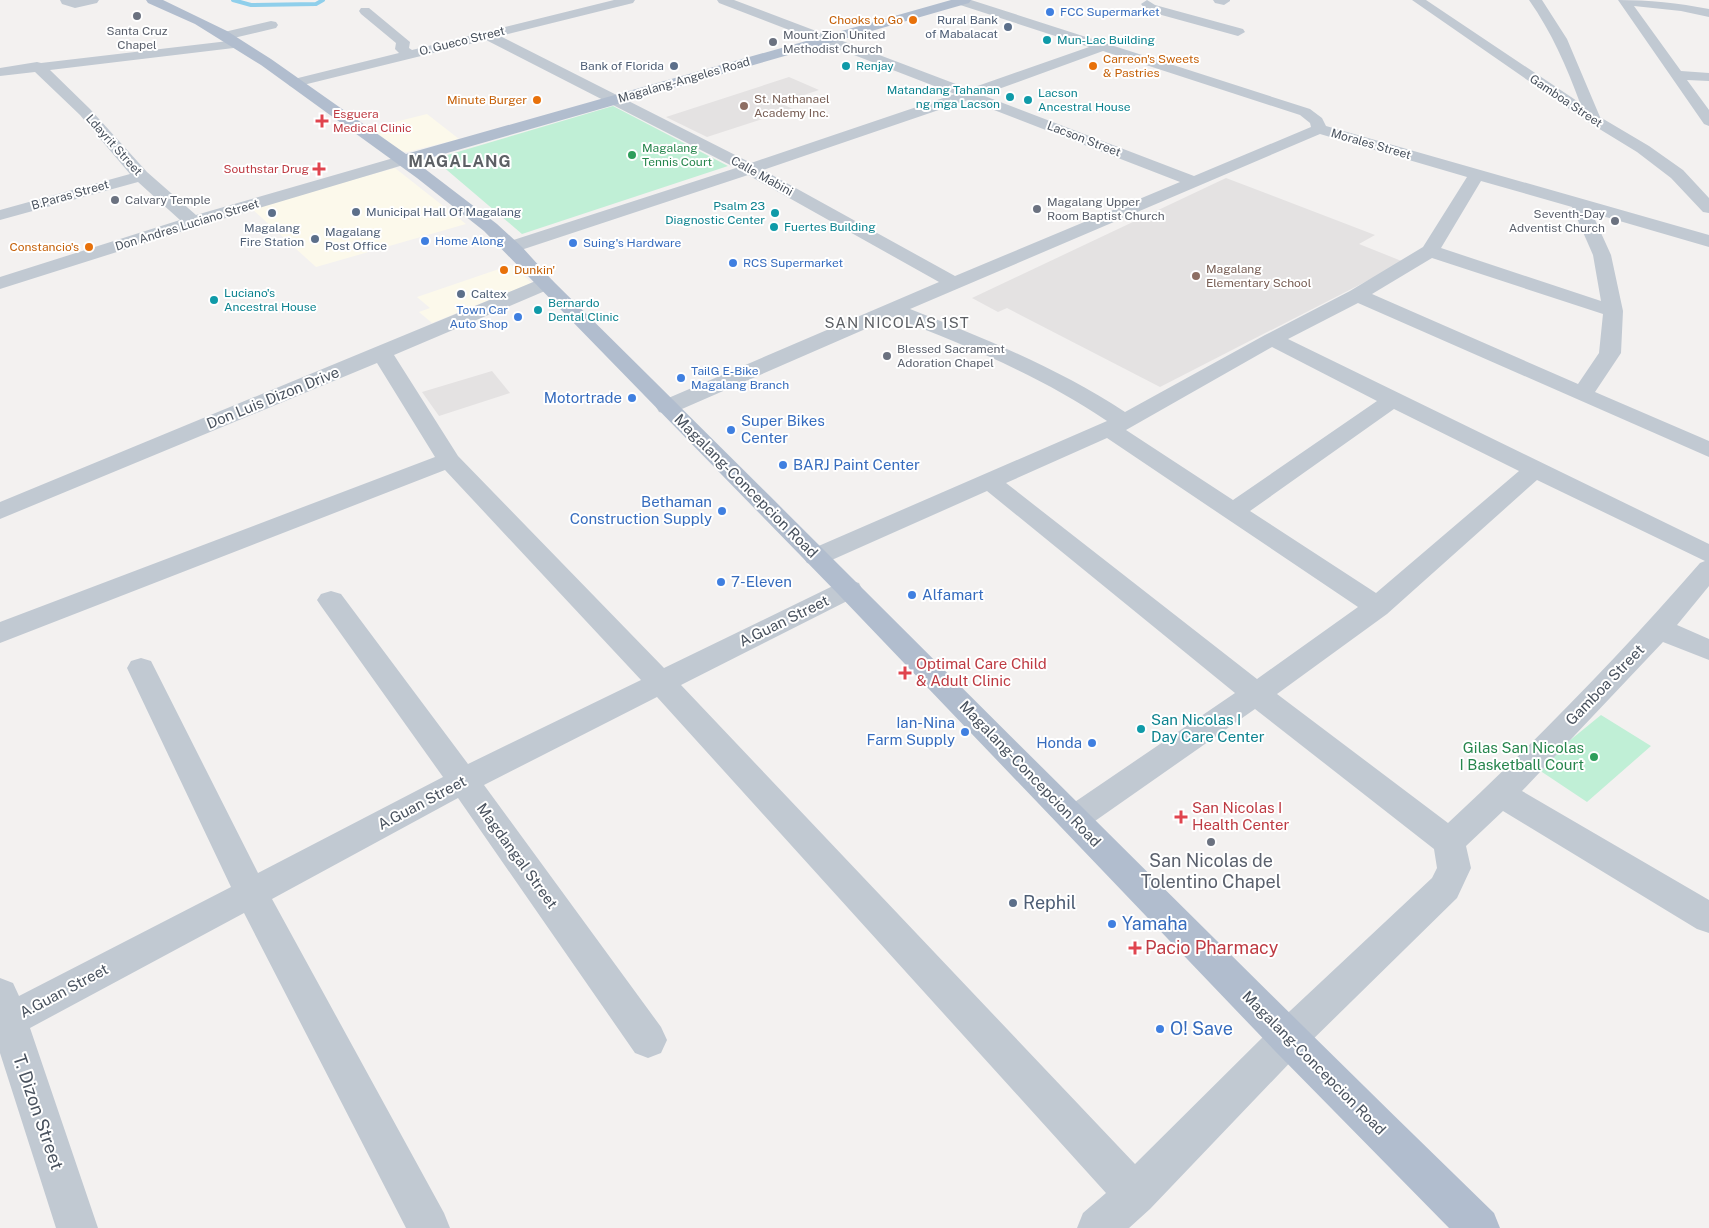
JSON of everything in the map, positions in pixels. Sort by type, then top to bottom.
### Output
[{"type":"main road","name":"Magalang-Concepcion Road","points":[[152,0],[172,7],[231,40],[295,83],[404,160],[457,201],[511,247],[544,284],[849,589],[1288,1038],[1478,1228]]},
{"type":"main road","name":"Magalang-Angeles Road","points":[[404,160],[961,0]]},
{"type":"street","points":[[66,2],[75,4],[92,0]]},
{"type":"street","name":"O. Gueco Street","points":[[295,83],[629,0]]},
{"type":"street","name":"Lacson Street","points":[[723,0],[828,39],[1193,182]]},
{"type":"street","name":"Morales Street","points":[[961,0],[1305,112],[1317,120],[1319,129],[1709,241]]},
{"type":"street","points":[[1131,0],[1153,2],[1151,8],[1242,30],[1221,39]]},
{"type":"street","name":"Gamboa Street","points":[[1418,0],[1593,119],[1643,150],[1676,174],[1706,201]]},
{"type":"street","points":[[1536,0],[1551,22],[1573,68],[1593,119]]},
{"type":"street","points":[[1624,1],[1674,6],[1709,13]]},
{"type":"street","points":[[1624,1],[1678,74],[1709,121]]},
{"type":"street","points":[[365,11],[400,39],[402,49],[408,54]]},
{"type":"street","points":[[0,72],[231,40],[271,25]]},
{"type":"street","name":"Calle Mabini","points":[[487,35],[750,169],[954,283]]},
{"type":"street","points":[[511,247],[970,95],[1102,46]]},
{"type":"street","name":"Ldayrit Street","points":[[38,66],[85,112],[141,176],[193,222]]},
{"type":"street","points":[[1678,74],[1709,77]]},
{"type":"street","points":[[667,407],[1319,129]]},
{"type":"street","name":"Don Andres Luciano Street","points":[[0,283],[193,222],[404,160]]},
{"type":"street","points":[[816,557],[1117,426],[1272,339],[1356,295],[1430,251],[1477,174]]},
{"type":"street","name":"B.Paras Street","points":[[0,215],[141,176]]},
{"type":"street","points":[[1580,203],[1602,255],[1613,311],[1610,353],[1582,394]]},
{"type":"street","points":[[1430,251],[1613,311]]},
{"type":"street","name":"Don Luis Dizon Drive","points":[[0,511],[382,354],[544,284]]},
{"type":"street","points":[[1356,295],[1709,450]]},
{"type":"street","points":[[893,310],[971,340],[1083,395],[1117,426],[1234,511],[1377,607]]},
{"type":"street","points":[[1272,339],[1709,554]]},
{"type":"street","points":[[382,354],[449,460],[660,682],[1135,1194]]},
{"type":"street","points":[[1234,511],[1393,400]]},
{"type":"street","points":[[0,633],[449,460]]},
{"type":"street","points":[[1074,819],[1256,694],[1377,607],[1535,469]]},
{"type":"street","points":[[990,482],[1256,694],[1449,842],[1454,868],[1446,888],[1288,1038],[1135,1194],[1098,1228]]},
{"type":"street","name":"Gamboa Street","points":[[1449,842],[1500,794],[1659,629],[1709,569]]},
{"type":"street","name":"A.Guan Street","points":[[2,1014],[251,892],[464,781],[849,589]]},
{"type":"street","name":"Magdangal Street","points":[[330,600],[464,781],[648,1040]]},
{"type":"street","points":[[1659,629],[1709,650]]},
{"type":"street","points":[[141,668],[168,727],[251,892],[429,1228]]},
{"type":"street","points":[[1500,794],[1709,918]]},
{"type":"street","name":"T. Dizon Street","points":[[2,1014],[77,1228]]},
{"type":"shaded area","name":"St. Nathanael Academy Inc.","points":[[789,77],[819,90],[780,103],[793,109],[707,137],[666,117]]},
{"type":"shaded area","points":[[427,114],[459,139],[407,152],[400,151],[371,128]]},
{"type":"shaded area","points":[[395,168],[466,224],[316,267],[251,208]]},
{"type":"shaded area","name":"Magalang Elementary School","points":[[1226,178],[1375,235],[1359,244],[1404,262],[1160,387],[1007,308],[998,312],[972,298]]},
{"type":"shaded area","points":[[511,265],[532,283],[432,323],[419,312],[430,308],[417,297]]},
{"type":"shaded area","points":[[492,371],[510,393],[439,416],[422,392]]},
{"type":"green space","points":[[613,106],[728,166],[522,234],[434,159]]},
{"type":"green space","name":"Gilas San Nicolas I Basketball Court","points":[[1601,715],[1651,746],[1587,802],[1536,768]]},
{"type":"waterway","points":[[233,0],[251,5],[316,4],[323,0]]},
{"type":"place","name":"FCC Supermarket","points":[[1050,12]]},
{"type":"place","name":"Santa Cruz Chapel","points":[[137,16]]},
{"type":"place","name":"Chooks to Go","points":[[913,20]]},
{"type":"place","name":"Rural Bank of Mabalacat","points":[[1008,27]]},
{"type":"place","name":"Mun-Lac Building","points":[[1047,40]]},
{"type":"place","name":"Mount Zion United Methodist Church","points":[[773,42]]},
{"type":"place","name":"Bank of Florida","points":[[674,66]]},
{"type":"place","name":"Renjay","points":[[846,66]]},
{"type":"place","name":"Carreon's Sweets & Pastries","points":[[1093,66]]},
{"type":"place","name":"Matandang Tahanan ng mga Lacson","points":[[1010,97]]},
{"type":"place","name":"Minute Burger","points":[[537,100]]},
{"type":"place","name":"Lacson Ancestral House","points":[[1028,100]]},
{"type":"place","name":"St. Nathanael Academy Inc.","points":[[744,106]]},
{"type":"place","name":"Esguera Medical Clinic","points":[[322,121]]},
{"type":"place","name":"Magalang Tennis Court","points":[[632,155]]},
{"type":"place","name":"Southstar Drug","points":[[319,169]]},
{"type":"place","name":"Calvary Temple","points":[[115,200]]},
{"type":"place","name":"Magalang Upper Room Baptist Church","points":[[1037,209]]},
{"type":"place","name":"Municipal Hall Of Magalang","points":[[356,212]]},
{"type":"place","name":"Magalang Fire Station","points":[[272,213]]},
{"type":"place","name":"Psalm 23 Diagnostic Center","points":[[775,213]]},
{"type":"place","name":"Seventh-Day Adventist Church","points":[[1615,221]]},
{"type":"place","name":"Fuertes Building","points":[[774,227]]},
{"type":"place","name":"Magalang Post Office","points":[[315,239]]},
{"type":"place","name":"Home Along","points":[[425,241]]},
{"type":"place","name":"Suing's Hardware","points":[[573,243]]},
{"type":"place","name":"Constancio's","points":[[89,247]]},
{"type":"place","name":"RCS Supermarket","points":[[733,263]]},
{"type":"place","name":"Dunkin'","points":[[504,270]]},
{"type":"place","name":"Magalang Elementary School","points":[[1196,276]]},
{"type":"place","name":"Caltex","points":[[461,294]]},
{"type":"place","name":"Luciano's Ancestral House","points":[[214,300]]},
{"type":"place","name":"Bernardo Dental Clinic","points":[[538,310]]},
{"type":"place","name":"Town Car Auto Shop","points":[[518,317]]},
{"type":"place","name":"Blessed Sacrament Adoration Chapel","points":[[887,356]]},
{"type":"place","name":"TailG E-Bike Magalang Branch","points":[[681,378]]},
{"type":"place","name":"Motortrade","points":[[632,398]]},
{"type":"place","name":"Super Bikes Center","points":[[731,430]]},
{"type":"place","name":"BARJ Paint Center","points":[[783,465]]},
{"type":"place","name":"Bethaman Construction Supply","points":[[722,511]]},
{"type":"place","name":"7-Eleven","points":[[721,582]]},
{"type":"place","name":"Alfamart","points":[[912,595]]},
{"type":"place","name":"Optimal Care Child & Adult Clinic","points":[[905,673]]},
{"type":"place","name":"San Nicolas I Day Care Center","points":[[1141,729]]},
{"type":"place","name":"Ian-Nina Farm Supply","points":[[965,732]]},
{"type":"place","name":"Honda","points":[[1092,743]]},
{"type":"place","name":"Gilas San Nicolas I Basketball Court","points":[[1594,757]]},
{"type":"place","name":"San Nicolas I Health Center","points":[[1181,817]]},
{"type":"place","name":"San Nicolas de Tolentino Chapel","points":[[1211,842]]},
{"type":"place","name":"Rephil","points":[[1013,903]]},
{"type":"place","name":"Yamaha","points":[[1112,924]]},
{"type":"place","name":"Pacio Pharmacy","points":[[1135,948]]},
{"type":"place","name":"O! Save","points":[[1160,1029]]},
{"type":"district","name":"MAGALANG","points":[[460,161]]},
{"type":"district","name":"SAN NICOLAS 1ST","points":[[897,323]]}]
